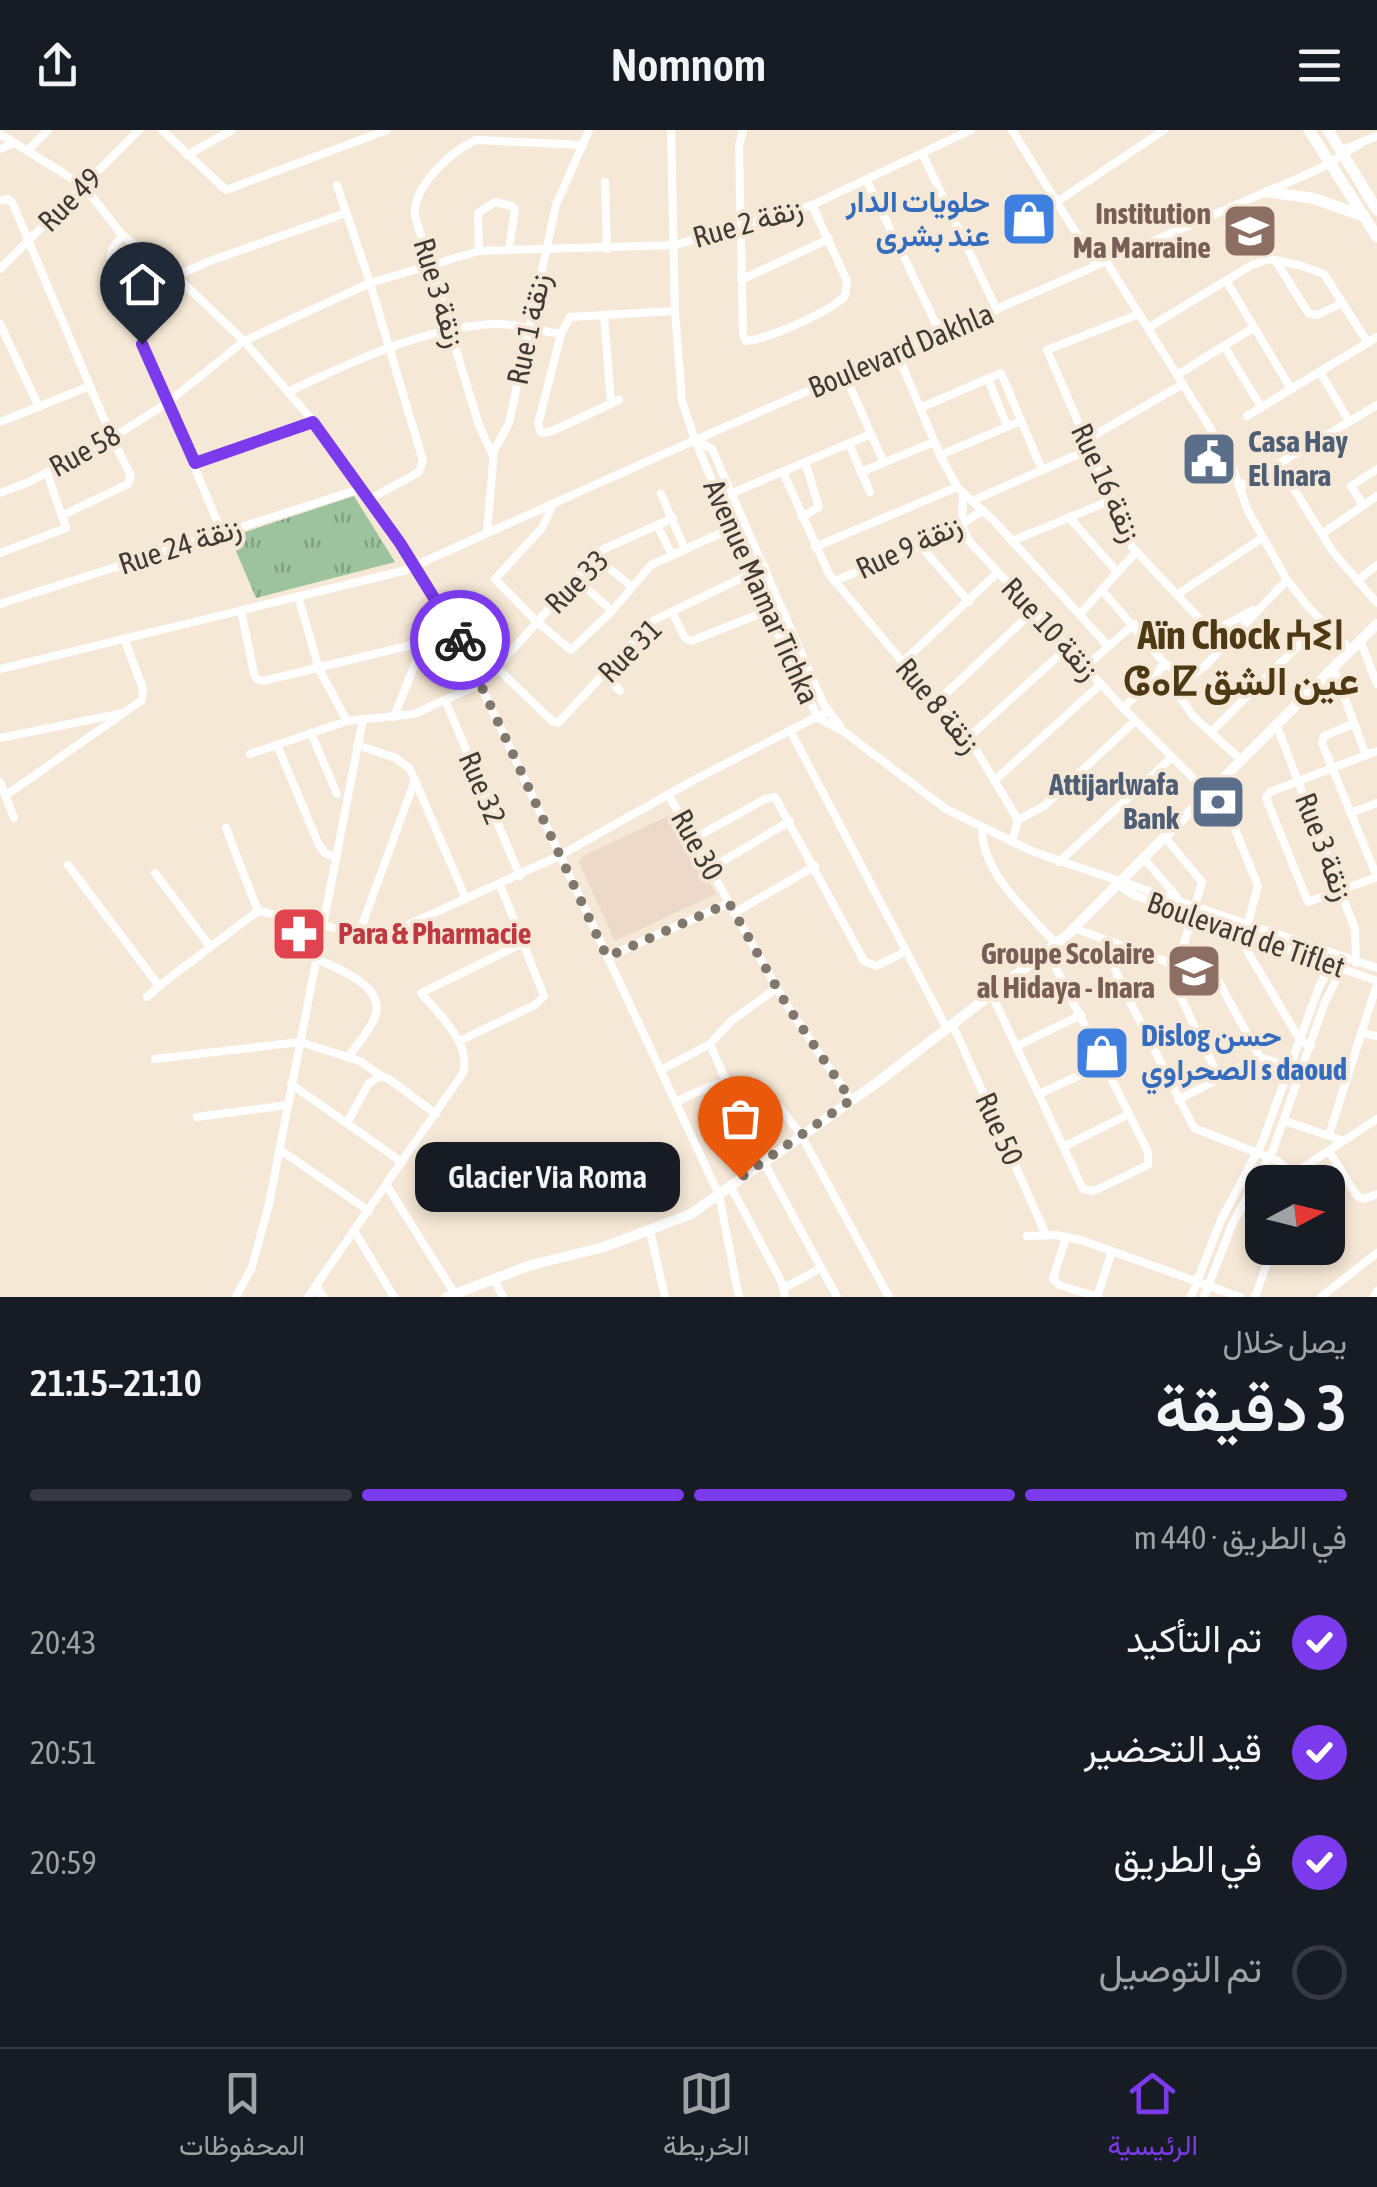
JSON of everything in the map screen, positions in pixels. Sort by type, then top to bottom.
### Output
[{"type":"main road","points":[[1309,130],[1377,237]]},
{"type":"main road","points":[[1328,130],[1377,210]]},
{"type":"main road","points":[[1268,192],[1312,198],[1364,216]]},
{"type":"street","points":[[28,150],[48,130]]},
{"type":"street","name":"Rue 49","points":[[0,269],[140,130]]},
{"type":"street","points":[[162,130],[226,190],[387,130]]},
{"type":"street","points":[[187,155],[232,130]]},
{"type":"street","name":"Rue 1 زنقة","points":[[487,531],[496,442],[509,423],[560,194],[590,130]]},
{"type":"street","name":"Avenue Mamar Tichka","points":[[671,130],[675,311],[682,400],[694,440],[818,718],[843,731],[938,804],[1012,842],[1115,880]]},
{"type":"street","points":[[743,130],[741,280],[746,341],[831,307],[845,296],[848,285],[812,205]]},
{"type":"street","points":[[937,130],[944,142]]},
{"type":"street","name":"Rue 2 زنقة","points":[[167,403],[244,341],[370,283],[479,251],[675,245],[812,205],[971,130]]},
{"type":"street","points":[[1012,130],[1096,266]]},
{"type":"street","points":[[1057,202],[1164,130]]},
{"type":"street","points":[[0,134],[84,186],[122,235],[176,276],[244,341],[313,422],[439,603],[719,1195],[739,1297]]},
{"type":"street","name":"Boulevard Dakhla","points":[[0,670],[414,566],[694,440],[1268,192],[1377,136]]},
{"type":"street","name":"Rue 3 زنقة","points":[[493,456],[479,425],[414,216],[415,199],[430,178],[467,144],[482,139],[583,145]]},
{"type":"street","points":[[0,149],[15,142]]},
{"type":"street","points":[[922,153],[997,310]]},
{"type":"street","points":[[867,181],[941,334]]},
{"type":"street","points":[[605,182],[607,249]]},
{"type":"street","points":[[337,185],[370,283],[422,469],[368,500]]},
{"type":"street","points":[[4,199],[27,242],[130,476],[130,482],[63,515]]},
{"type":"street","points":[[479,251],[478,213],[495,202],[515,210],[509,250]]},
{"type":"street","points":[[176,276],[346,214]]},
{"type":"street","points":[[122,235],[112,249],[110,265],[222,533]]},
{"type":"street","points":[[741,280],[829,239]]},
{"type":"street","points":[[1148,328],[1260,260],[1275,260],[1324,274],[1368,343]]},
{"type":"street","points":[[1275,260],[1309,314],[1316,315],[1342,303]]},
{"type":"street","points":[[1106,261],[1230,460],[1262,538],[1287,580],[1350,649]]},
{"type":"street","points":[[1226,282],[1291,388]]},
{"type":"street","points":[[604,316],[616,402],[540,432],[538,424],[561,334],[570,316],[675,311]]},
{"type":"street","name":"Rue 16 زنقة","points":[[1139,314],[1047,350],[1136,552],[1225,646]]},
{"type":"street","points":[[0,324],[39,407]]},
{"type":"street","points":[[288,392],[357,360],[451,331],[497,324],[561,334]]},
{"type":"street","points":[[815,547],[1042,470],[1088,445],[1254,328]]},
{"type":"street","points":[[1247,416],[1377,337]]},
{"type":"street","points":[[1224,346],[1261,407]]},
{"type":"street","points":[[898,352],[934,442],[964,495],[1012,540],[1108,646]]},
{"type":"street","points":[[1320,372],[1349,421]]},
{"type":"street","points":[[845,374],[884,463]]},
{"type":"street","points":[[920,408],[1000,374],[1042,470]]},
{"type":"street","points":[[988,379],[1008,426]]},
{"type":"street","points":[[0,422],[90,386]]},
{"type":"street","name":"Rue 58","points":[[0,493],[112,438],[167,403]]},
{"type":"street","points":[[1240,488],[1377,405]]},
{"type":"street","points":[[940,455],[1021,421]]},
{"type":"street","points":[[195,463],[313,422]]},
{"type":"street","points":[[720,498],[871,434]]},
{"type":"street","name":"Avenue Mamar Tichka","points":[[694,440],[712,449],[828,711],[843,731]]},
{"type":"street","points":[[861,472],[934,442]]},
{"type":"street","points":[[849,444],[870,492]]},
{"type":"street","points":[[802,518],[819,507],[805,462]]},
{"type":"street","points":[[1279,465],[1322,534],[1377,603]]},
{"type":"street","points":[[1362,505],[1351,486],[1377,470]]},
{"type":"street","name":"Rue 8 زنقة","points":[[783,472],[834,581],[967,739],[996,779],[1018,820]]},
{"type":"street","points":[[0,553],[63,532],[67,526],[47,473]]},
{"type":"street","name":"Rue 24 زنقة","points":[[0,604],[360,490]]},
{"type":"street","points":[[661,494],[685,550]]},
{"type":"street","points":[[962,525],[964,495]]},
{"type":"street","points":[[1322,534],[1377,496]]},
{"type":"street","points":[[1012,540],[1112,500]]},
{"type":"street","points":[[554,504],[542,528],[496,580],[536,622],[571,650],[612,611],[651,564],[732,528]]},
{"type":"street","name":"Rue 9 زنقة","points":[[834,581],[920,546],[983,510]]},
{"type":"street","name":"Rue 33","points":[[497,667],[595,557],[673,518]]},
{"type":"street","name":"Rue 16 زنقة","points":[[1069,518],[1117,572]]},
{"type":"street","points":[[657,524],[672,555]]},
{"type":"street","name":"Rue 10 زنقة","points":[[962,525],[969,541],[1122,708],[1206,792]]},
{"type":"street","points":[[1178,594],[1262,538]]},
{"type":"street","points":[[920,546],[969,602]]},
{"type":"street","points":[[1080,614],[1136,552]]},
{"type":"street","points":[[595,557],[631,586]]},
{"type":"street","points":[[1357,582],[1377,565]]},
{"type":"street","name":"Rue 31","points":[[497,667],[558,723],[646,627],[765,567]]},
{"type":"street","points":[[902,663],[998,572]]},
{"type":"street","points":[[576,579],[612,611]]},
{"type":"street","points":[[1184,680],[1198,673],[1287,580]]},
{"type":"street","points":[[1102,590],[1166,665]]},
{"type":"street","points":[[298,596],[318,669],[346,721]]},
{"type":"street","points":[[394,717],[439,603]]},
{"type":"street","points":[[1213,632],[1257,609]]},
{"type":"street","points":[[241,610],[257,680],[424,642]]},
{"type":"street","points":[[672,612],[685,638],[691,641],[768,611]]},
{"type":"street","points":[[936,704],[1033,611]]},
{"type":"street","points":[[1211,732],[1322,622]]},
{"type":"street","points":[[452,624],[497,667]]},
{"type":"street","points":[[1085,666],[1134,624]]},
{"type":"street","points":[[387,1186],[451,1296],[530,1265],[582,1253],[691,1214],[799,1133],[851,1100],[1052,948],[1115,880],[1143,858],[1377,624]]},
{"type":"street","points":[[5,796],[140,702],[144,693],[124,638]]},
{"type":"street","points":[[1360,640],[1377,684]]},
{"type":"street","points":[[967,739],[1067,648]]},
{"type":"street","points":[[1122,708],[1166,665],[1172,666],[1184,680],[1184,689],[1178,694]]},
{"type":"street","points":[[1333,666],[1366,755]]},
{"type":"street","points":[[604,675],[620,691]]},
{"type":"street","points":[[1157,676],[1240,759]]},
{"type":"street","points":[[250,754],[346,721],[414,714],[480,684]]},
{"type":"street","points":[[996,779],[1101,684]]},
{"type":"street","name":"Rue 32","points":[[444,700],[520,876]]},
{"type":"street","points":[[147,997],[258,911],[360,931],[400,929],[520,876],[828,711]]},
{"type":"street","points":[[0,738],[126,712]]},
{"type":"street","points":[[236,1297],[256,1254],[280,1149],[363,719]]},
{"type":"street","points":[[1012,842],[1018,820],[1050,800],[1135,721]]},
{"type":"street","name":"Rue 3 زنقة","points":[[1276,724],[1356,936],[1352,960],[1355,973]]},
{"type":"street","points":[[1353,724],[1322,738],[1332,768],[1377,877],[1314,902],[1307,900],[1266,801],[1267,794],[1298,780],[1332,768],[1377,750]]},
{"type":"street","points":[[791,732],[905,952],[949,1025]]},
{"type":"street","points":[[310,733],[337,794]]},
{"type":"street","points":[[277,745],[319,845],[335,858]]},
{"type":"street","points":[[357,745],[396,758],[410,770],[466,899]]},
{"type":"street","points":[[1060,862],[1172,757]]},
{"type":"street","points":[[360,931],[415,778]]},
{"type":"street","points":[[0,782],[14,818]]},
{"type":"street","points":[[1216,782],[1258,886],[1246,929],[1248,954],[1300,1040],[1311,1046]]},
{"type":"street","name":"Rue 30","points":[[668,794],[777,988],[851,1100]]},
{"type":"street","points":[[693,838],[773,797],[790,821],[866,964],[876,966],[905,952]]},
{"type":"street","points":[[1352,814],[1377,803]]},
{"type":"street","points":[[710,869],[790,821]]},
{"type":"street","points":[[226,828],[258,911]]},
{"type":"street","points":[[982,828],[985,849],[995,870],[1052,948],[1150,1162],[1087,1191],[1081,1186],[992,995]]},
{"type":"street","points":[[1164,836],[1201,880],[1195,911],[1175,966],[1174,985],[1219,1078]]},
{"type":"street","points":[[1143,858],[1178,900]]},
{"type":"street","points":[[68,865],[159,986]]},
{"type":"street","points":[[734,912],[815,866]]},
{"type":"street","points":[[154,873],[210,946]]},
{"type":"street","name":"Boulevard de Tiflet","points":[[1115,880],[1178,900],[1195,911]]},
{"type":"street","name":"Boulevard de Tiflet","points":[[1115,880],[1134,896],[1246,929],[1377,982]]},
{"type":"street","points":[[459,1041],[542,1000],[543,990],[500,885]]},
{"type":"street","points":[[607,957],[729,903]]},
{"type":"street","points":[[1074,928],[1175,966]]},
{"type":"street","name":"Boulevard de Tiflet","points":[[1246,929],[1377,968]]},
{"type":"street","points":[[1104,940],[1178,1100],[1198,1132],[1258,1152],[1281,1165]]},
{"type":"street","points":[[316,1294],[463,1074],[466,1060],[459,1041],[421,993],[522,944]]},
{"type":"street","points":[[1183,945],[1205,956],[1260,1056],[1291,1068]]},
{"type":"street","points":[[1191,1297],[1226,1208],[1258,1152],[1336,955]]},
{"type":"street","points":[[317,959],[358,980],[372,992],[376,1003],[376,1016],[348,1058]]},
{"type":"street","points":[[1204,1297],[1242,1206],[1285,1122],[1325,1002],[1342,968],[1352,960]]},
{"type":"street","points":[[1329,1135],[1377,982]]},
{"type":"street","points":[[661,1070],[710,1044],[730,1021],[777,988]]},
{"type":"street","points":[[1017,1046],[1080,1015]]},
{"type":"street","name":"Rue 50","points":[[949,1025],[1046,1235]]},
{"type":"street","points":[[1362,1032],[1377,1036]]},
{"type":"street","points":[[156,1059],[300,1042],[348,1058],[389,1079],[436,1114]]},
{"type":"street","points":[[710,1044],[725,1080]]},
{"type":"street","points":[[1178,1100],[1260,1056]]},
{"type":"street","points":[[1039,1094],[1104,1064]]},
{"type":"street","points":[[347,1123],[369,1083],[381,1076]]},
{"type":"street","points":[[676,1102],[725,1080],[762,1087],[772,1096],[799,1133],[889,1297]]},
{"type":"street","points":[[292,1084],[402,1162]]},
{"type":"street","points":[[197,1117],[288,1105]]},
{"type":"street","points":[[1062,1148],[1130,1114]]},
{"type":"street","points":[[1308,1165],[1377,1119]]},
{"type":"street","points":[[1285,1122],[1344,1141]]},
{"type":"street","points":[[280,1149],[369,1211]]},
{"type":"street","points":[[1329,1151],[1357,1196],[1364,1199],[1377,1194]]},
{"type":"street","points":[[763,1161],[837,1297]]},
{"type":"street","points":[[730,1185],[784,1292],[820,1268]]},
{"type":"street","points":[[650,1230],[665,1297]]},
{"type":"street","points":[[355,1232],[394,1297]]},
{"type":"street","points":[[1027,1236],[1066,1236],[1240,1297]]},
{"type":"street","points":[[1066,1236],[1055,1282],[1097,1297],[1112,1252]]},
{"type":"street","points":[[1321,1297],[1377,1254]]},
{"type":"street","points":[[1255,1297],[1266,1266]]},
{"type":"street","points":[[494,1280],[503,1297]]},
{"type":"shaded area","points":[[672,814],[716,894],[615,941],[579,863],[583,856]]},
{"type":"green space","points":[[354,496],[395,562],[256,598],[230,537]]},
{"type":"way so far","points":[[460,640],[607,957],[729,903],[786,1004],[851,1100],[740,1178]]},
{"type":"place","name":"حلويات الدار عند بشرى","points":[[1029,219]]},
{"type":"place","name":"Institution Ma Marraine","points":[[1250,231]]},
{"type":"place","name":"Casa Hay El Inara","points":[[1209,459]]},
{"type":"place","name":"Attijarlwafa Bank","points":[[1218,802]]},
{"type":"place","name":"Para & Pharmacie","points":[[299,934]]},
{"type":"place","name":"Groupe Scolaire al Hidaya - Inara","points":[[1194,971]]},
{"type":"place","name":"Dislog حسن الصحراوي s daoud","points":[[1102,1053]]},
{"type":"place","name":"Glacier Via Roma","points":[[740,1178]]},
{"type":"district","name":"Aïn Chock ⵄⵉⵏ ⵛⴰⵇ عين الشق","points":[[1241,658]]},
{"type":"route","points":[[142,344],[195,463],[313,422],[400,543],[460,640]]}]
